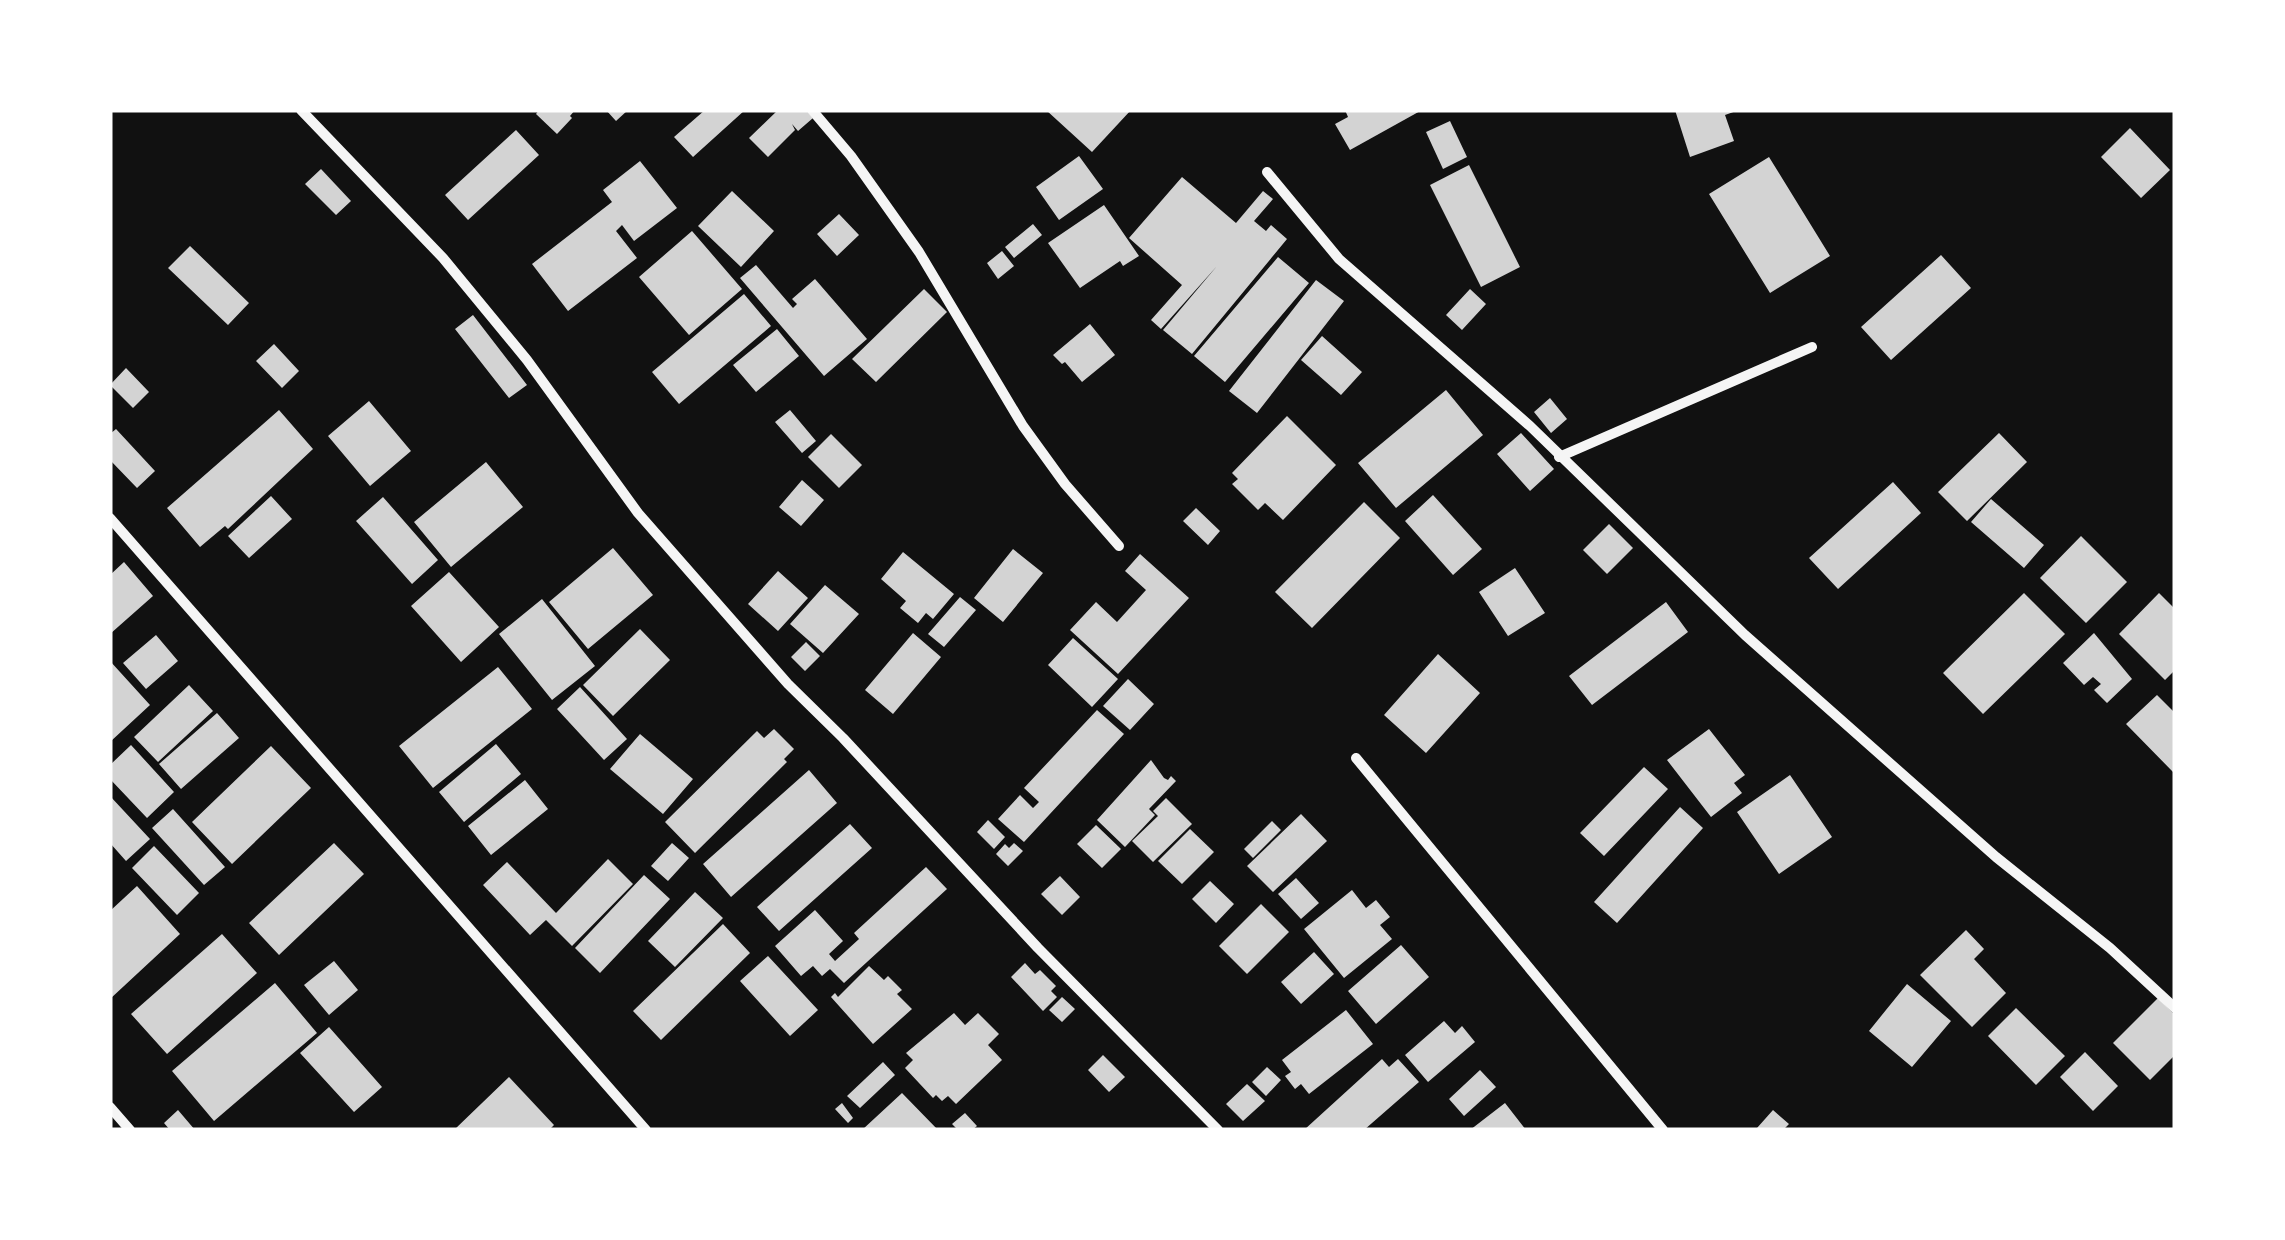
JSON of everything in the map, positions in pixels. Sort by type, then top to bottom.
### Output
[{"type":"street","points":[[301,110],[442,258],[526,360],[638,513],[788,684],[1038,948],[1218,1130]]},
{"type":"street","points":[[812,110],[851,156],[919,252],[1023,426],[1065,484],[1120,546]]},
{"type":"street","points":[[1267,172],[1339,259],[1530,426],[1745,635],[1996,857],[2110,948],[2175,1008]]},
{"type":"street","points":[[1559,456],[1812,347]]},
{"type":"street","points":[[110,518],[646,1130]]},
{"type":"street","points":[[1356,758],[1663,1130]]},
{"type":"street","points":[[110,1107],[130,1130]]},
{"type":"building","points":[[539,110],[575,110],[557,134],[536,114]]},
{"type":"building","points":[[606,110],[628,110],[616,121]]},
{"type":"building","points":[[705,110],[745,110],[693,157],[674,137]]},
{"type":"building","points":[[778,110],[806,110],[813,118],[798,131],[792,124],[795,130],[768,157],[749,138]]},
{"type":"building","points":[[1046,110],[1131,110],[1092,152]]},
{"type":"building","points":[[1345,110],[1422,110],[1350,150],[1335,124],[1348,117]]},
{"type":"building","points":[[1675,110],[1739,110],[1725,115],[1734,141],[1690,157]]},
{"type":"building","points":[[1450,121],[1467,157],[1443,169],[1426,132]]},
{"type":"building","points":[[2130,128],[2170,170],[2141,198],[2101,157]]},
{"type":"building","points":[[516,130],[539,155],[468,220],[445,195]]},
{"type":"building","points":[[1079,156],[1103,189],[1059,220],[1036,187]]},
{"type":"building","points":[[1769,157],[1830,256],[1770,293],[1709,194]]},
{"type":"building","points":[[640,161],[677,208],[634,241],[622,225],[616,231],[637,258],[568,311],[532,264],[612,202],[603,190]]},
{"type":"building","points":[[1469,165],[1520,267],[1481,287],[1430,185]]},
{"type":"building","points":[[321,169],[351,201],[336,215],[305,184]]},
{"type":"building","points":[[1182,177],[1236,223],[1263,191],[1273,199],[1254,221],[1266,231],[1271,225],[1287,239],[1192,354],[1163,330],[1217,266],[1161,329],[1151,320],[1182,285],[1129,238]]},
{"type":"building","points":[[732,191],[774,231],[741,267],[698,226]]},
{"type":"building","points":[[1104,205],[1139,256],[1123,266],[1120,261],[1080,288],[1048,243]]},
{"type":"building","points":[[839,214],[859,235],[837,256],[817,234]]},
{"type":"building","points":[[1033,224],[1042,235],[1014,258],[1005,247]]},
{"type":"building","points":[[692,231],[742,289],[689,335],[639,277]]},
{"type":"building","points":[[190,246],[249,303],[228,325],[168,268]]},
{"type":"building","points":[[1002,251],[1014,266],[998,279],[987,263]]},
{"type":"building","points":[[1941,255],[1971,288],[1891,360],[1861,327]]},
{"type":"building","points":[[1278,257],[1309,283],[1225,382],[1194,356]]},
{"type":"building","points":[[756,265],[793,308],[797,304],[792,299],[815,279],[867,339],[824,376],[740,278]]},
{"type":"building","points":[[1316,280],[1344,301],[1257,413],[1229,391]]},
{"type":"building","points":[[924,289],[947,312],[876,382],[852,359]]},
{"type":"building","points":[[1470,289],[1486,304],[1462,330],[1446,315]]},
{"type":"building","points":[[744,294],[771,326],[679,404],[652,372]]},
{"type":"building","points":[[473,315],[527,385],[509,398],[455,329]]},
{"type":"building","points":[[1090,324],[1115,355],[1082,382],[1065,362],[1062,364],[1053,355]]},
{"type":"building","points":[[777,329],[799,356],[756,392],[733,365]]},
{"type":"building","points":[[1322,336],[1362,372],[1341,395],[1301,360]]},
{"type":"building","points":[[274,344],[299,371],[282,388],[256,361]]},
{"type":"building","points":[[126,368],[149,392],[133,408],[110,385]]},
{"type":"building","points":[[1446,390],[1483,435],[1396,508],[1358,463]]},
{"type":"building","points":[[1550,398],[1567,419],[1551,433],[1534,412]]},
{"type":"building","points":[[369,401],[411,451],[370,486],[328,436]]},
{"type":"building","points":[[279,410],[313,449],[228,529],[225,526],[200,547],[167,508]]},
{"type":"building","points":[[790,410],[816,441],[802,453],[775,422]]},
{"type":"building","points":[[1287,416],[1336,465],[1283,520],[1265,503],[1258,510],[1232,484],[1238,479],[1232,473]]},
{"type":"building","points":[[116,429],[155,471],[137,488],[110,460],[110,434]]},
{"type":"building","points":[[1521,433],[1554,469],[1530,491],[1497,454]]},
{"type":"building","points":[[1999,433],[2027,462],[1967,521],[1938,492]]},
{"type":"building","points":[[831,434],[862,465],[839,488],[808,457]]},
{"type":"building","points":[[486,462],[523,507],[451,567],[414,522]]},
{"type":"building","points":[[802,480],[824,500],[801,526],[779,507]]},
{"type":"building","points":[[1893,482],[1921,513],[1838,589],[1809,558]]},
{"type":"building","points":[[1433,495],[1482,549],[1453,575],[1405,521]]},
{"type":"building","points":[[271,496],[292,519],[249,558],[228,536]]},
{"type":"building","points":[[383,497],[438,560],[412,584],[356,521]]},
{"type":"building","points":[[1991,499],[2044,545],[2024,568],[1971,522]]},
{"type":"building","points":[[1364,502],[1400,538],[1312,628],[1275,592]]},
{"type":"building","points":[[1196,508],[1220,531],[1208,545],[1183,521]]},
{"type":"building","points":[[1609,524],[1633,548],[1607,574],[1583,550]]},
{"type":"building","points":[[2081,536],[2127,582],[2086,623],[2040,578]]},
{"type":"building","points":[[613,548],[653,595],[588,649],[549,602]]},
{"type":"building","points":[[1013,549],[1043,573],[1003,622],[974,598]]},
{"type":"building","points":[[903,552],[954,594],[933,619],[926,613],[918,623],[900,608],[906,601],[881,579]]},
{"type":"building","points":[[1140,554],[1189,598],[1118,674],[1070,630],[1096,602],[1117,622],[1146,590],[1125,571]]},
{"type":"building","points":[[124,562],[153,596],[110,634],[110,575]]},
{"type":"building","points":[[1515,568],[1545,613],[1508,636],[1479,592]]},
{"type":"building","points":[[778,571],[808,598],[778,631],[748,604]]},
{"type":"building","points":[[449,572],[499,627],[461,662],[411,606]]},
{"type":"building","points":[[825,585],[859,614],[823,653],[790,624]]},
{"type":"building","points":[[2024,593],[2065,634],[1983,714],[1943,673]]},
{"type":"building","points":[[2159,593],[2175,609],[2175,670],[2165,680],[2119,634]]},
{"type":"building","points":[[960,597],[976,610],[944,647],[928,634]]},
{"type":"building","points":[[542,599],[595,666],[552,700],[499,634]]},
{"type":"building","points":[[1666,602],[1688,632],[1592,705],[1569,676]]},
{"type":"building","points":[[640,629],[670,660],[613,716],[583,685]]},
{"type":"building","points":[[913,633],[941,657],[893,714],[865,690]]},
{"type":"building","points":[[2094,633],[2132,679],[2107,703],[2094,690],[2101,684],[2093,677],[2084,685],[2063,663]]},
{"type":"building","points":[[156,635],[178,661],[146,689],[123,663]]},
{"type":"building","points":[[1073,638],[1118,679],[1092,707],[1048,665]]},
{"type":"building","points":[[806,642],[820,656],[805,671],[791,657]]},
{"type":"building","points":[[1438,654],[1480,693],[1426,753],[1384,715]]},
{"type":"building","points":[[110,661],[150,705],[110,742]]},
{"type":"building","points":[[498,667],[532,709],[433,788],[399,746]]},
{"type":"building","points":[[1128,679],[1154,704],[1130,730],[1103,706]]},
{"type":"building","points":[[189,685],[213,711],[158,762],[134,737]]},
{"type":"building","points":[[580,687],[627,739],[604,760],[557,709]]},
{"type":"building","points":[[2157,695],[2175,713],[2173,772],[2126,724]]},
{"type":"building","points":[[1097,710],[1124,734],[1024,842],[998,819],[1020,795],[1033,808],[1039,802],[1024,788]]},
{"type":"building","points":[[217,713],[239,738],[181,789],[159,764]]},
{"type":"building","points":[[774,729],[794,749],[784,759],[787,762],[695,853],[665,822],[757,731],[764,738]]},
{"type":"building","points":[[1709,729],[1745,775],[1734,783],[1742,793],[1711,817],[1667,760]]},
{"type":"building","points":[[640,734],[693,779],[663,814],[610,769]]},
{"type":"building","points":[[496,744],[521,774],[464,822],[439,792]]},
{"type":"building","points":[[131,745],[174,792],[147,818],[110,779],[110,765]]},
{"type":"building","points":[[271,746],[311,788],[232,864],[192,822]]},
{"type":"building","points":[[1151,760],[1164,778],[1168,780],[1171,776],[1176,781],[1149,809],[1155,815],[1125,847],[1097,820]]},
{"type":"building","points":[[1644,767],[1668,789],[1604,856],[1580,833]]},
{"type":"building","points":[[809,770],[837,803],[731,897],[703,864]]},
{"type":"building","points":[[1790,775],[1832,837],[1779,874],[1737,812]]},
{"type":"building","points":[[525,780],[548,809],[491,855],[468,826]]},
{"type":"building","points":[[110,796],[150,839],[126,861],[110,843]]},
{"type":"building","points":[[1166,798],[1192,824],[1153,862],[1132,841],[1158,816],[1153,811]]},
{"type":"building","points":[[1680,807],[1703,828],[1617,923],[1594,902]]},
{"type":"building","points":[[173,809],[225,867],[204,885],[152,828]]},
{"type":"building","points":[[1301,814],[1327,841],[1273,892],[1247,866]]},
{"type":"building","points":[[988,820],[1005,837],[994,849],[977,832]]},
{"type":"building","points":[[1272,821],[1281,830],[1253,858],[1244,849]]},
{"type":"building","points":[[850,824],[872,848],[779,931],[757,907]]},
{"type":"building","points":[[1096,825],[1121,849],[1102,868],[1077,844]]},
{"type":"building","points":[[1190,829],[1214,852],[1182,884],[1158,861]]},
{"type":"building","points":[[334,843],[364,874],[279,955],[249,923]]},
{"type":"building","points":[[672,843],[689,858],[668,881],[651,866]]},
{"type":"building","points":[[1014,843],[1023,851],[1008,866],[996,854],[1005,844],[1009,848]]},
{"type":"building","points":[[154,846],[199,893],[177,915],[132,868]]},
{"type":"building","points":[[608,859],[633,884],[572,946],[546,920],[530,935],[483,885],[507,862],[556,913]]},
{"type":"building","points":[[926,867],[947,889],[844,983],[830,969],[822,976],[813,966],[801,976],[775,946],[815,910],[843,941],[829,954],[835,961],[859,939],[854,933]]},
{"type":"building","points":[[644,875],[670,899],[600,973],[575,948]]},
{"type":"building","points":[[1060,876],[1080,897],[1062,915],[1041,894]]},
{"type":"building","points":[[1296,878],[1319,903],[1301,919],[1278,894]]},
{"type":"building","points":[[1210,881],[1234,904],[1216,923],[1192,899]]},
{"type":"building","points":[[137,886],[180,934],[110,999],[110,911]]},
{"type":"building","points":[[1352,890],[1366,908],[1376,900],[1390,917],[1380,925],[1392,939],[1344,978],[1304,929]]},
{"type":"building","points":[[695,892],[723,918],[675,967],[648,941]]},
{"type":"building","points":[[1261,904],[1289,932],[1247,974],[1219,946]]},
{"type":"building","points":[[723,924],[750,953],[661,1040],[633,1011]]},
{"type":"building","points":[[1966,930],[1984,949],[1974,959],[2006,993],[1972,1027],[1920,975]]},
{"type":"building","points":[[222,934],[257,973],[167,1054],[131,1014]]},
{"type":"building","points":[[1401,945],[1429,977],[1376,1024],[1348,991]]},
{"type":"building","points":[[1314,952],[1334,974],[1301,1004],[1281,982]]},
{"type":"building","points":[[768,956],[818,1010],[790,1036],[740,981]]},
{"type":"building","points":[[334,961],[358,990],[329,1015],[304,985]]},
{"type":"building","points":[[1025,963],[1035,974],[1040,970],[1056,986],[1051,991],[1057,997],[1043,1011],[1011,977]]},
{"type":"building","points":[[869,966],[884,980],[888,976],[902,990],[897,994],[912,1009],[873,1044],[831,997],[835,993],[838,997]]},
{"type":"building","points":[[275,983],[317,1033],[214,1121],[172,1071]]},
{"type":"building","points":[[1907,984],[1951,1021],[1912,1067],[1869,1031]]},
{"type":"building","points":[[1062,997],[1075,1009],[1062,1022],[1049,1010]]},
{"type":"building","points":[[2158,998],[2175,1015],[2175,1055],[2150,1080],[2113,1043]]},
{"type":"building","points":[[2016,1008],[2065,1056],[2036,1085],[1988,1036]]},
{"type":"building","points":[[1346,1010],[1373,1044],[1309,1094],[1301,1084],[1295,1089],[1285,1076],[1291,1072],[1282,1060]]},
{"type":"building","points":[[954,1013],[965,1025],[978,1013],[999,1034],[988,1045],[1002,1060],[956,1104],[948,1096],[942,1101],[936,1095],[933,1098],[905,1068],[913,1060],[906,1053]]},
{"type":"building","points":[[1444,1021],[1455,1033],[1462,1026],[1475,1042],[1428,1082],[1405,1055]]},
{"type":"building","points":[[329,1027],[382,1087],[354,1112],[300,1053]]},
{"type":"building","points":[[2085,1052],[2118,1086],[2093,1111],[2060,1077]]},
{"type":"building","points":[[1103,1055],[1125,1077],[1109,1092],[1088,1070]]},
{"type":"building","points":[[1382,1059],[1389,1067],[1398,1059],[1419,1082],[1364,1130],[1304,1130]]},
{"type":"building","points":[[883,1062],[895,1075],[860,1108],[847,1096]]},
{"type":"building","points":[[1267,1067],[1281,1080],[1266,1096],[1252,1082]]},
{"type":"building","points":[[1480,1070],[1496,1087],[1464,1116],[1449,1099]]},
{"type":"building","points":[[509,1077],[554,1125],[549,1130],[454,1130]]},
{"type":"building","points":[[1247,1084],[1265,1101],[1243,1121],[1226,1104]]},
{"type":"building","points":[[902,1093],[938,1130],[862,1130]]},
{"type":"building","points":[[842,1103],[853,1118],[848,1123],[835,1109]]},
{"type":"building","points":[[1505,1103],[1526,1130],[1470,1130]]},
{"type":"building","points":[[178,1110],[195,1130],[170,1130],[164,1123]]},
{"type":"building","points":[[1773,1110],[1789,1124],[1783,1130],[1759,1130],[1757,1128]]},
{"type":"building","points":[[965,1113],[977,1126],[958,1130],[952,1124]]}]
